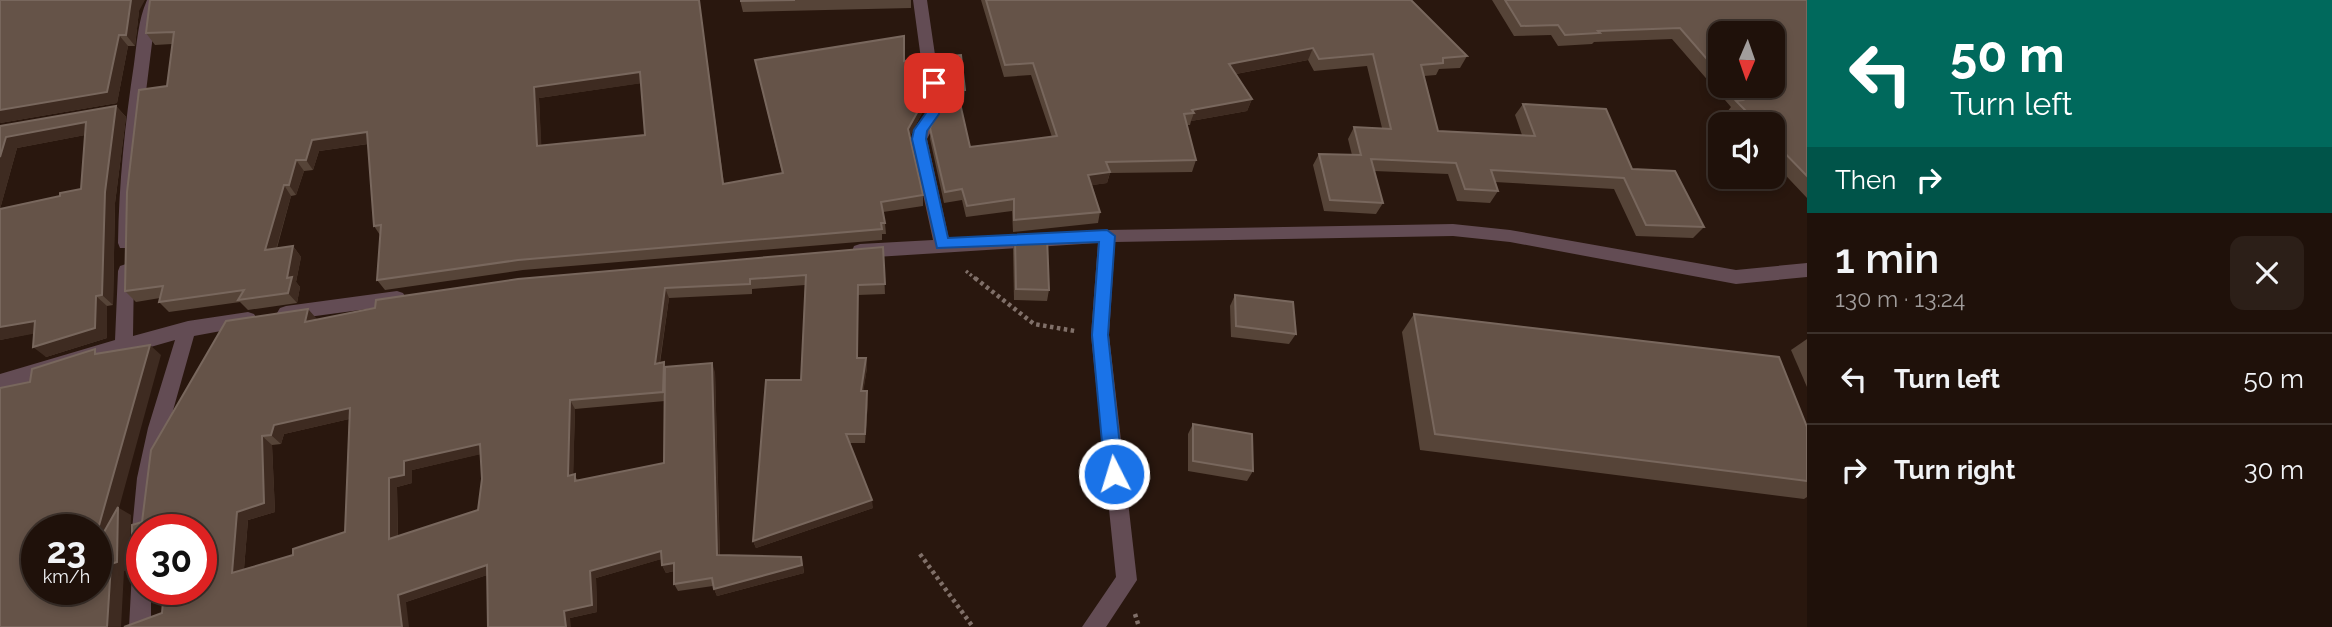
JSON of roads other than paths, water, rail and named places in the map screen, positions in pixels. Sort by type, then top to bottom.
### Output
[{"type":"street","points":[[124,343],[129,109],[149,11],[154,0]]},
{"type":"street","points":[[920,0],[934,83],[933,114],[921,130],[919,139],[934,244]]},
{"type":"street","points":[[843,252],[934,244],[1107,236],[1453,230],[1510,236],[1735,277],[1807,270]]},
{"type":"street","points":[[1093,627],[1127,580],[1100,335],[1107,236]]},
{"type":"street","points":[[0,382],[124,343],[188,328],[416,295]]},
{"type":"street","points":[[142,514],[143,495],[157,424],[188,328]]},
{"type":"street","points":[[140,627],[141,605]]}]
